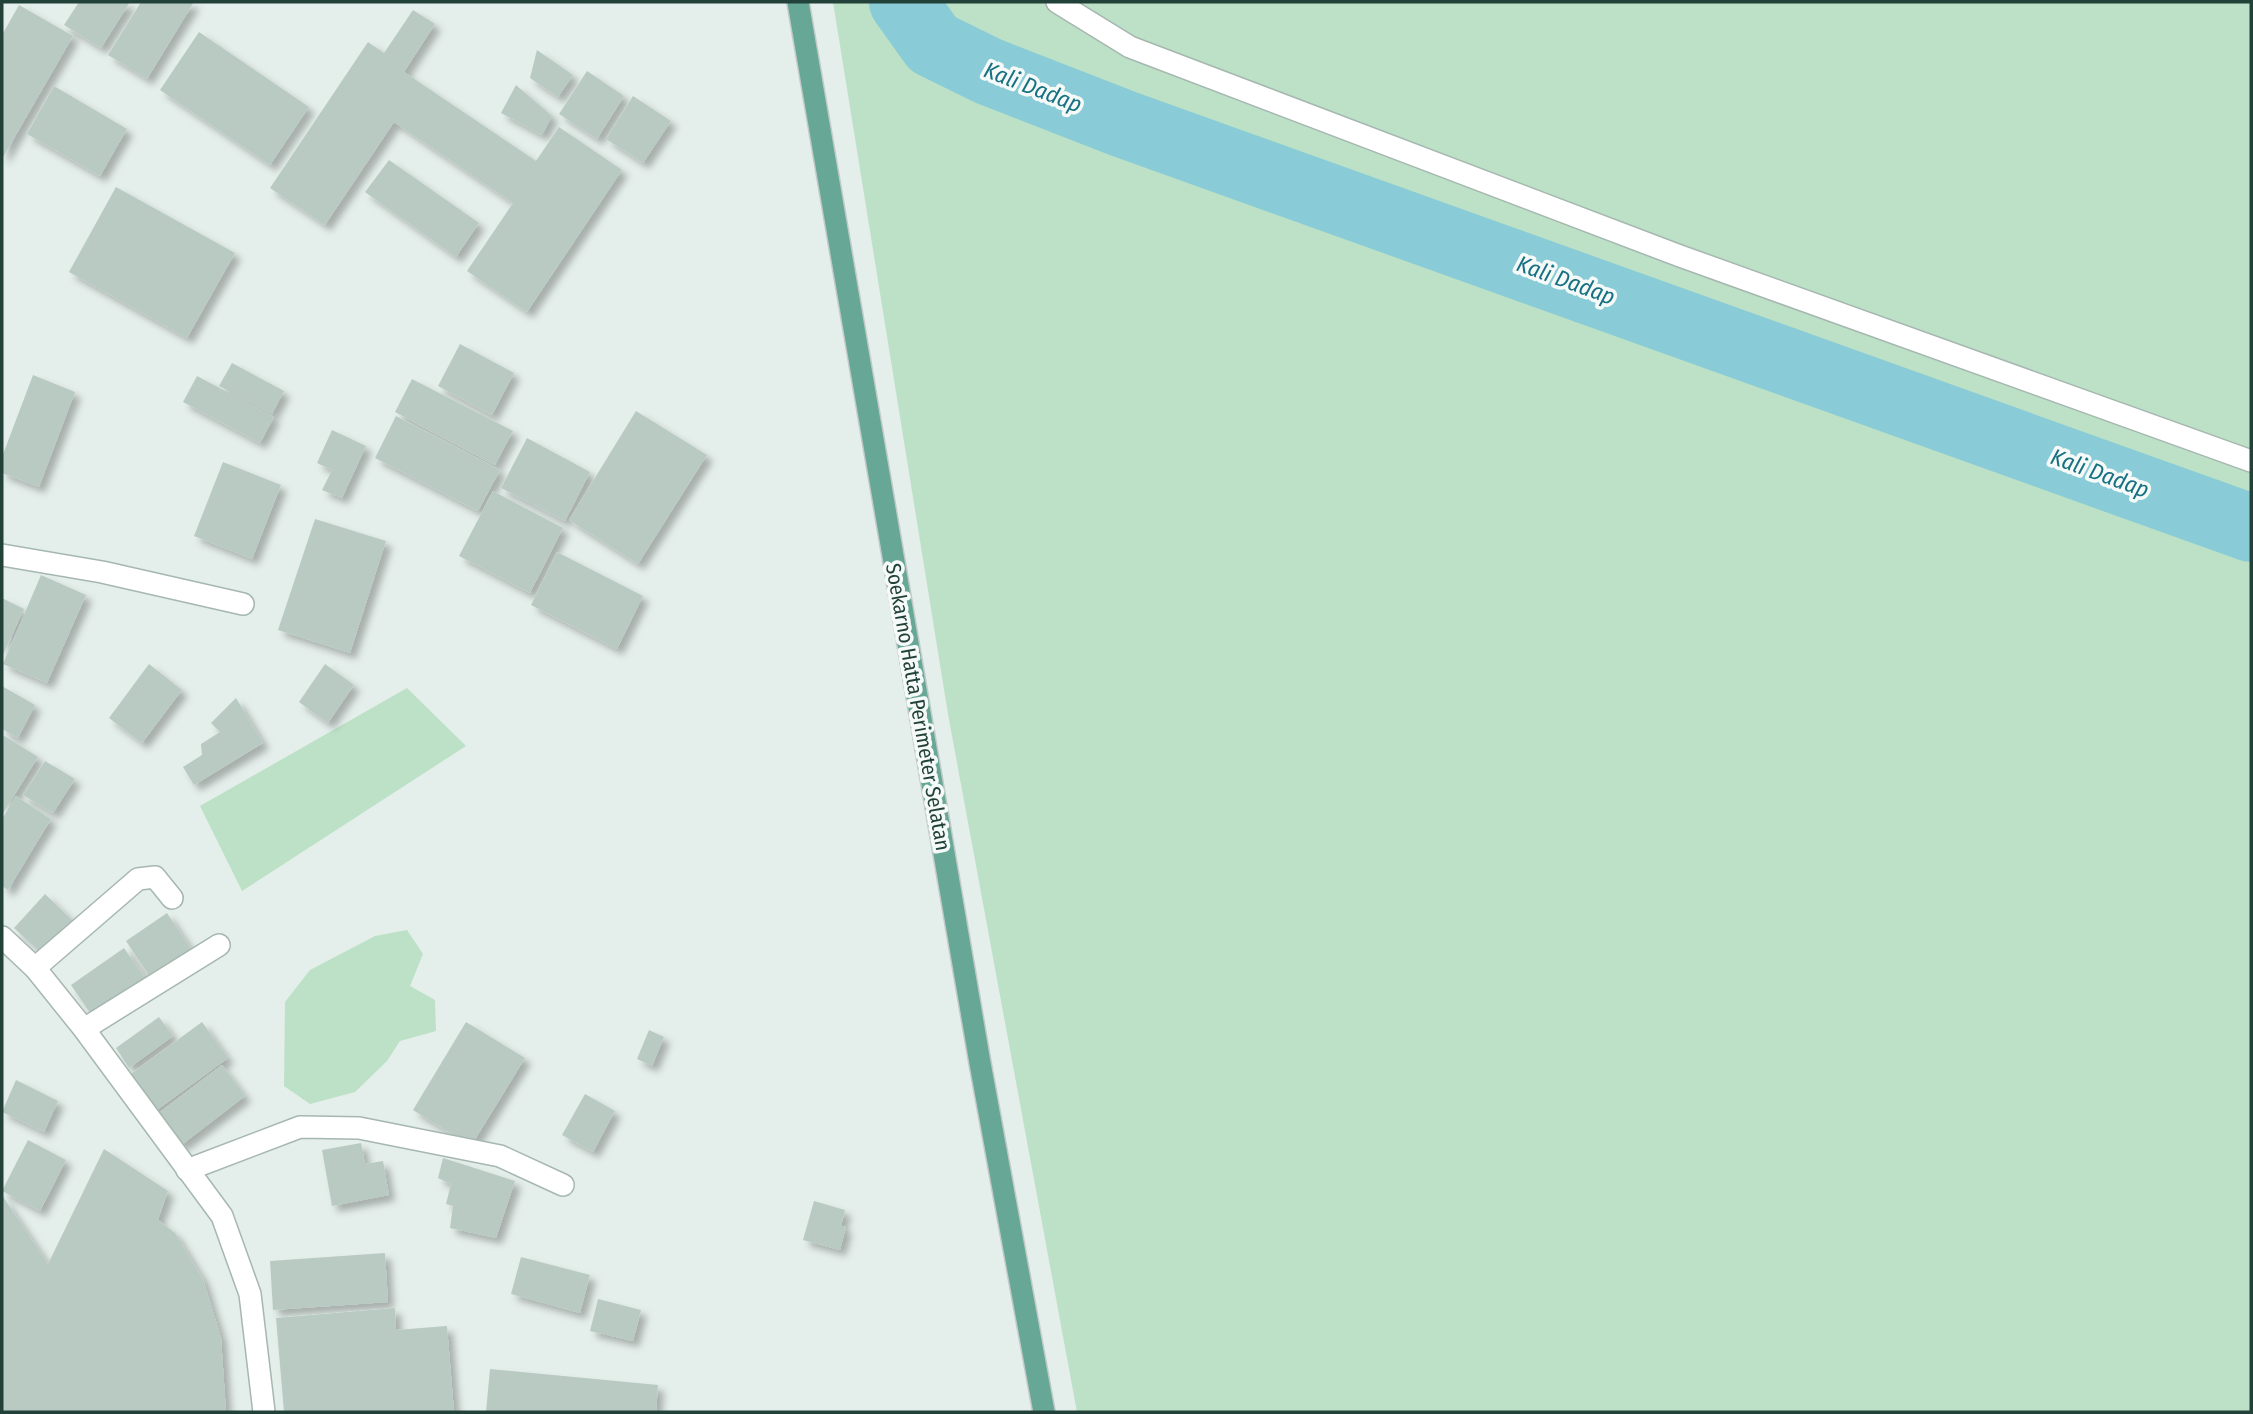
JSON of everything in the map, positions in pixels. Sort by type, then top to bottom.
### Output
[{"type":"main road","name":"Soekarno Hatta Perimeter Selatan","points":[[798,2],[977,1049],[1044,1412]]},
{"type":"street","points":[[1057,2],[1130,47],[1680,256],[2251,461]]},
{"type":"street","points":[[2,555],[102,572],[243,604]]},
{"type":"street","points":[[35,968],[138,879],[155,877],[172,898]]},
{"type":"street","points":[[2,937],[35,968],[84,1029],[222,1216],[250,1294],[264,1412]]},
{"type":"street","points":[[84,1029],[219,945]]},
{"type":"street","points":[[187,1170],[300,1127],[359,1128],[500,1156],[563,1185]]},
{"type":"green space","points":[[833,2],[2251,2],[2251,1412],[1077,1412],[948,714]]},
{"type":"green space","points":[[407,688],[466,746],[242,891],[200,806]]},
{"type":"green space","points":[[407,930],[423,954],[410,986],[435,1000],[436,1031],[400,1041],[387,1061],[355,1092],[310,1104],[284,1086],[285,1002],[310,970],[375,936]]},
{"type":"building","points":[[79,2],[130,2],[101,48],[64,25]]},
{"type":"building","points":[[141,2],[194,2],[147,79],[108,55]]},
{"type":"building","points":[[19,5],[73,36],[2,159],[2,35]]},
{"type":"building","points":[[413,10],[435,24],[404,72],[536,161],[559,127],[622,170],[527,312],[467,271],[513,203],[394,122],[325,225],[270,188],[368,42],[384,53]]},
{"type":"building","points":[[199,32],[309,107],[270,165],[160,90]]},
{"type":"building","points":[[537,50],[573,75],[558,97],[530,78]]},
{"type":"building","points":[[587,71],[624,96],[597,139],[559,114]]},
{"type":"building","points":[[516,85],[552,116],[542,135],[501,113]]},
{"type":"building","points":[[54,86],[127,129],[100,176],[27,134]]},
{"type":"building","points":[[633,96],[671,121],[643,163],[606,139]]},
{"type":"building","points":[[389,160],[479,223],[456,257],[365,192]]},
{"type":"building","points":[[116,187],[235,253],[187,338],[69,272]]},
{"type":"building","points":[[460,344],[514,373],[492,415],[438,386]]},
{"type":"building","points":[[232,363],[284,391],[272,414],[219,386]]},
{"type":"building","points":[[33,375],[75,392],[39,487],[2,473],[2,457]]},
{"type":"building","points":[[197,376],[274,417],[260,443],[183,402]]},
{"type":"building","points":[[412,379],[513,431],[495,465],[395,412]]},
{"type":"building","points":[[636,411],[707,455],[638,564],[569,520]]},
{"type":"building","points":[[396,416],[500,470],[478,511],[375,458]]},
{"type":"building","points":[[332,430],[366,446],[342,498],[322,490],[332,470],[317,463]]},
{"type":"building","points":[[527,438],[590,472],[565,521],[501,488]]},
{"type":"building","points":[[223,462],[281,485],[252,559],[194,536]]},
{"type":"building","points":[[493,491],[563,528],[530,593],[459,556]]},
{"type":"building","points":[[315,519],[386,541],[350,653],[278,630]]},
{"type":"building","points":[[557,552],[643,596],[617,649],[531,605]]},
{"type":"building","points":[[41,575],[86,595],[47,683],[3,664]]},
{"type":"building","points":[[2,598],[24,609],[2,657]]},
{"type":"building","points":[[149,664],[182,690],[142,743],[109,718]]},
{"type":"building","points":[[325,664],[354,685],[328,723],[299,702]]},
{"type":"building","points":[[2,686],[35,705],[18,738],[2,729]]},
{"type":"building","points":[[236,698],[263,743],[194,785],[183,767],[202,755],[201,744],[220,732],[211,723]]},
{"type":"building","points":[[3,735],[38,757],[2,815],[2,737]]},
{"type":"building","points":[[45,761],[75,779],[53,813],[23,795]]},
{"type":"building","points":[[16,796],[51,819],[8,890],[2,886],[2,819]]},
{"type":"building","points":[[45,894],[73,921],[42,954],[14,928]]},
{"type":"building","points":[[167,913],[193,952],[152,980],[126,941]]},
{"type":"building","points":[[124,948],[146,980],[93,1017],[71,985]]},
{"type":"building","points":[[159,1017],[173,1036],[129,1068],[116,1048]]},
{"type":"building","points":[[202,1022],[228,1058],[150,1115],[124,1079]]},
{"type":"building","points":[[466,1022],[525,1058],[471,1146],[413,1110]]},
{"type":"building","points":[[649,1030],[664,1037],[652,1066],[637,1059]]},
{"type":"building","points":[[222,1065],[245,1096],[180,1146],[156,1115]]},
{"type":"building","points":[[16,1080],[58,1101],[44,1132],[2,1112]]},
{"type":"building","points":[[585,1094],[615,1111],[593,1152],[562,1135]]},
{"type":"building","points":[[28,1140],[66,1160],[40,1211],[2,1191]]},
{"type":"building","points":[[361,1143],[365,1164],[383,1161],[389,1195],[332,1206],[322,1150]]},
{"type":"building","points":[[104,1149],[168,1191],[158,1220],[175,1233],[203,1279],[221,1338],[226,1412],[2,1412],[2,1195],[48,1264]]},
{"type":"building","points":[[443,1158],[515,1181],[496,1238],[450,1228],[453,1206],[446,1204],[451,1184],[438,1178]]},
{"type":"building","points":[[814,1201],[845,1210],[841,1226],[846,1227],[840,1250],[803,1240]]},
{"type":"building","points":[[385,1253],[388,1302],[273,1310],[270,1261]]},
{"type":"building","points":[[521,1257],[590,1275],[580,1313],[511,1294]]},
{"type":"building","points":[[598,1299],[641,1310],[633,1341],[590,1331]]},
{"type":"building","points":[[395,1308],[396,1330],[447,1326],[454,1412],[284,1412],[276,1318]]},
{"type":"building","points":[[490,1369],[658,1385],[656,1412],[486,1412]]},
{"type":"waterway","name":"Kali Dadap","points":[[903,2],[933,44],[988,71],[1124,124],[2251,528]]}]
